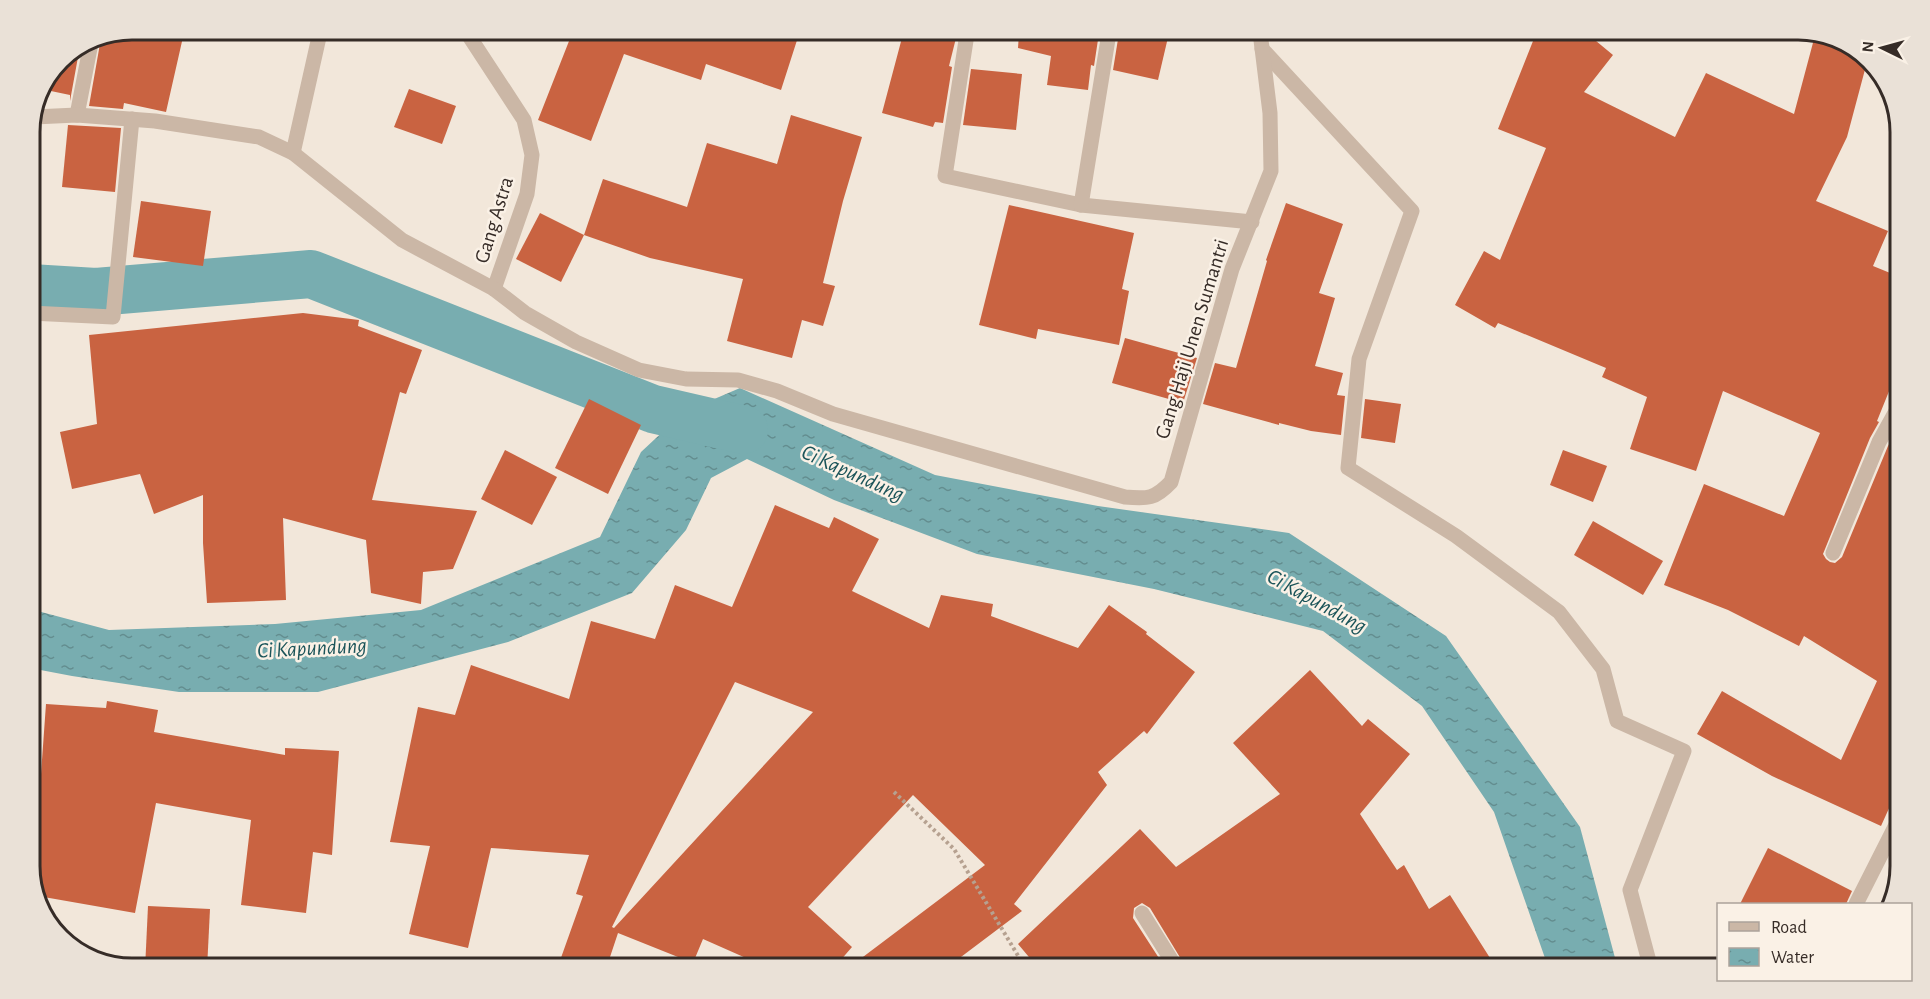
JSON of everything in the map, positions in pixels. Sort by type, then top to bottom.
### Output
[{"type":"street","points":[[293,153],[318,40]]},
{"type":"street","name":"Gang Astra","points":[[472,40],[524,120],[532,155],[527,194],[494,289]]},
{"type":"street","points":[[966,40],[945,176],[1081,205],[1252,222]]},
{"type":"street","points":[[1081,205],[1107,40]]},
{"type":"street","name":"Gang Haji Unen Sumantri","points":[[494,289],[536,319],[576,342],[639,370],[686,379],[738,380],[777,391],[833,414],[1125,497],[1140,499],[1158,496],[1171,482],[1232,269],[1271,171],[1270,113],[1261,40]]},
{"type":"street","points":[[1262,50],[1412,211],[1359,359],[1347,468],[1456,536],[1558,612],[1603,669],[1617,722],[1684,751],[1630,890],[1649,958]]},
{"type":"street","points":[[77,114],[89,51]]},
{"type":"street","points":[[43,116],[77,114],[259,136],[293,153],[402,240],[494,289]]},
{"type":"street","points":[[41,314],[113,317],[132,119]]},
{"type":"street","points":[[1833,553],[1879,442],[1889,423]]},
{"type":"street","points":[[1857,903],[1890,837]]},
{"type":"street","points":[[1142,913],[1170,958]]},
{"type":"path","points":[[894,792],[954,849],[1019,958]]},
{"type":"water","points":[[740,388],[935,475],[1098,506],[1289,533],[1446,636],[1580,827],[1615,958],[1545,958],[1494,812],[1422,706],[1323,631],[1154,589],[977,554],[834,500],[747,459],[711,478],[686,530],[632,593],[508,642],[318,692],[179,692],[41,670],[41,612],[109,630],[275,624],[421,610],[600,537],[641,452],[684,412]]},
{"type":"building","points":[[132,40],[182,40],[166,112],[124,103],[123,109],[89,106],[100,46]]},
{"type":"building","points":[[569,40],[797,40],[781,90],[706,64],[701,80],[624,54],[591,141],[538,120]]},
{"type":"building","points":[[901,40],[956,40],[949,66],[952,67],[943,123],[935,122],[933,127],[882,113]]},
{"type":"building","points":[[1019,40],[1098,40],[1094,66],[1091,65],[1088,90],[1047,85],[1051,56],[1018,48]]},
{"type":"building","points":[[1118,40],[1167,40],[1158,80],[1113,70]]},
{"type":"building","points":[[1533,40],[1595,40],[1613,55],[1584,92],[1675,137],[1706,73],[1794,114],[1813,42],[1849,56],[1852,58],[1852,78],[1863,78],[1847,137],[1816,201],[1888,231],[1873,266],[1889,273],[1889,390],[1877,421],[1879,422],[1870,438],[1823,554],[1830,562],[1835,563],[1842,557],[1889,443],[1890,806],[1881,826],[1772,776],[1697,734],[1722,691],[1841,760],[1877,681],[1804,636],[1799,646],[1728,610],[1664,585],[1704,484],[1784,516],[1820,433],[1723,391],[1696,471],[1630,449],[1647,397],[1602,377],[1606,368],[1498,323],[1495,328],[1455,305],[1484,251],[1500,260],[1546,148],[1498,129]]},
{"type":"building","points":[[78,59],[70,101],[70,95],[50,91],[67,67]]},
{"type":"building","points":[[971,69],[1022,74],[1016,130],[963,125]]},
{"type":"building","points":[[409,89],[456,106],[442,144],[394,127]]},
{"type":"building","points":[[791,115],[862,137],[843,201],[823,283],[835,286],[823,326],[802,320],[792,358],[727,341],[743,279],[650,258],[584,235],[603,179],[687,207],[707,143],[777,164]]},
{"type":"building","points":[[68,125],[121,128],[115,192],[62,187]]},
{"type":"building","points":[[141,201],[211,211],[203,266],[133,257]]},
{"type":"building","points":[[1286,203],[1343,224],[1319,293],[1335,298],[1315,366],[1343,373],[1337,395],[1345,396],[1341,435],[1279,423],[1279,425],[1203,404],[1215,363],[1236,368],[1266,260]]},
{"type":"building","points":[[1009,205],[1134,233],[1122,289],[1129,291],[1119,345],[1038,329],[1036,339],[979,325]]},
{"type":"building","points":[[540,213],[584,235],[561,282],[516,259]]},
{"type":"building","points":[[303,313],[359,320],[358,326],[422,350],[406,394],[400,392],[372,500],[477,511],[453,569],[423,572],[421,604],[371,593],[366,540],[283,518],[286,600],[207,603],[203,495],[154,514],[140,474],[72,489],[60,432],[97,424],[89,335]]},
{"type":"building","points":[[1125,338],[1197,358],[1183,403],[1112,383]]},
{"type":"building","points":[[589,399],[641,425],[608,494],[555,468]]},
{"type":"building","points":[[1365,399],[1401,404],[1395,443],[1361,438]]},
{"type":"building","points":[[505,450],[557,477],[532,525],[481,499]]},
{"type":"building","points":[[1563,450],[1607,466],[1593,502],[1550,485]]},
{"type":"building","points":[[775,505],[829,528],[834,517],[879,539],[852,591],[929,628],[941,595],[993,604],[991,616],[1078,648],[1109,605],[1147,632],[1146,634],[1195,672],[1147,734],[1144,731],[1098,772],[1107,785],[1014,904],[1022,911],[960,958],[862,958],[985,865],[913,795],[808,907],[852,947],[842,958],[746,958],[703,939],[695,958],[680,958],[618,933],[610,958],[561,958],[583,896],[576,894],[589,855],[491,848],[468,948],[409,934],[430,846],[390,842],[418,707],[455,715],[471,665],[569,699],[591,621],[655,639],[675,585],[732,607]],"holes":[[[735,682],[813,712],[614,928],[612,927]]]},
{"type":"building","points":[[1593,521],[1663,561],[1643,595],[1574,555]]},
{"type":"building","points":[[1310,670],[1362,726],[1368,719],[1410,754],[1360,814],[1397,870],[1404,865],[1429,909],[1450,895],[1490,958],[1180,958],[1150,908],[1142,903],[1134,908],[1133,918],[1159,958],[1030,958],[1018,944],[1140,829],[1176,867],[1280,794],[1233,743]]},
{"type":"building","points":[[107,701],[158,710],[154,732],[285,755],[285,748],[339,751],[332,855],[313,852],[306,913],[241,905],[251,820],[156,803],[135,913],[46,897],[41,873],[41,774],[46,704],[106,708]]},
{"type":"building","points":[[1768,848],[1852,891],[1846,903],[1740,903]]},
{"type":"building","points":[[148,906],[210,909],[208,958],[146,958]]},
{"type":"waterway","name":"Ci Kapundung","points":[[41,289],[96,292],[311,274],[653,409],[744,430]]}]
